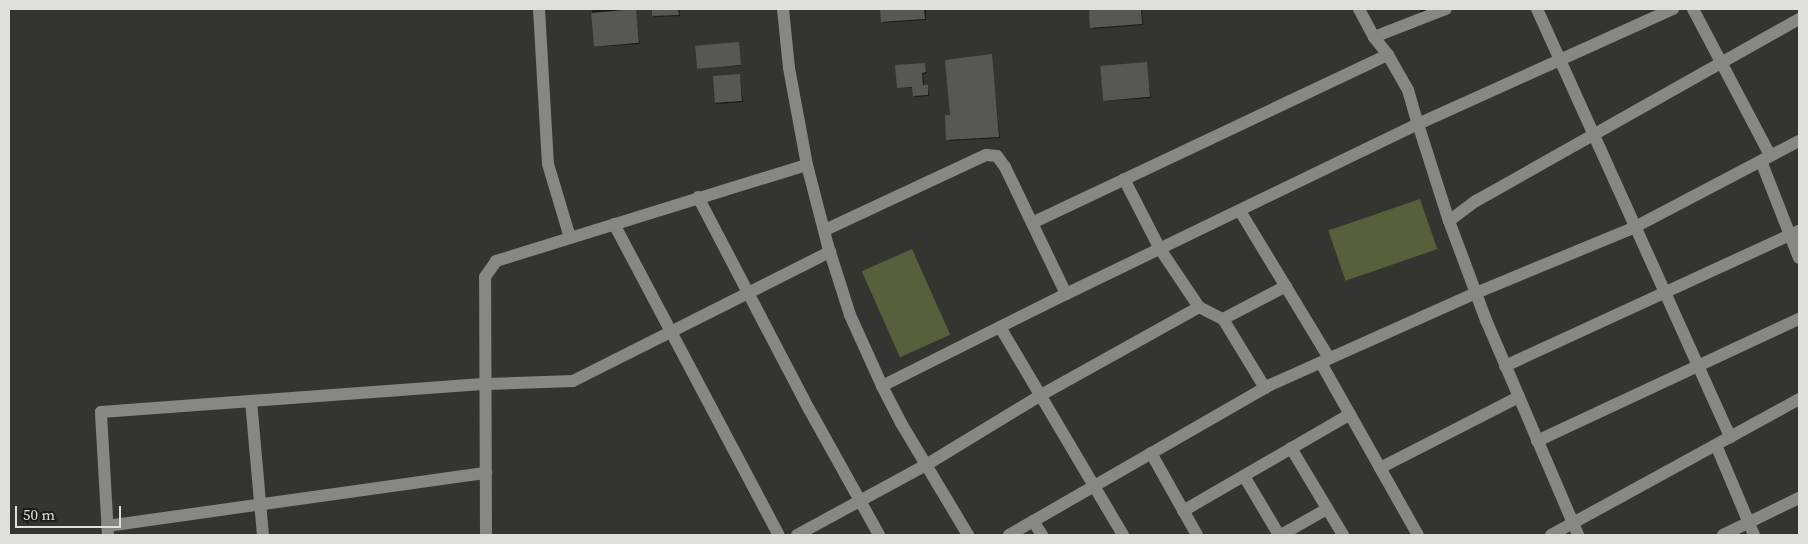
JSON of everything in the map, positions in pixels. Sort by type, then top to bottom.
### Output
[{"type":"street","points":[[539,9],[548,164],[570,238]]},
{"type":"street","points":[[783,9],[790,68],[807,165],[830,252],[850,314],[882,386],[968,535]]},
{"type":"street","points":[[1359,9],[1374,37],[1388,55],[1408,90],[1449,222],[1476,293],[1575,529]]},
{"type":"street","points":[[1374,37],[1446,9]]},
{"type":"street","points":[[1537,9],[1730,437]]},
{"type":"street","points":[[882,386],[1066,294],[1418,124],[1673,9]]},
{"type":"street","points":[[1693,9],[1722,63],[1765,158],[1795,233],[1799,258]]},
{"type":"street","points":[[1449,222],[1476,201],[1799,19]]},
{"type":"street","points":[[1032,223],[1388,55]]},
{"type":"street","points":[[1009,535],[1265,388],[1476,293],[1635,227],[1799,141]]},
{"type":"street","points":[[825,230],[986,155],[998,156],[1066,294]]},
{"type":"street","points":[[486,535],[485,277],[496,261],[807,165]]},
{"type":"street","points":[[1124,179],[1160,249],[1199,307],[1223,319],[1265,388]]},
{"type":"street","points":[[698,198],[879,535]]},
{"type":"street","points":[[1240,211],[1286,286],[1413,534]]},
{"type":"street","points":[[614,224],[779,535]]},
{"type":"street","points":[[1505,366],[1795,233]]},
{"type":"street","points":[[486,473],[259,505],[107,530],[101,412],[486,384],[573,381],[830,252]]},
{"type":"street","points":[[1223,319],[1286,286]]},
{"type":"street","points":[[797,535],[926,465],[1041,395],[1199,307]]},
{"type":"street","points":[[1537,441],[1799,319]]},
{"type":"street","points":[[1000,327],[1123,535]]},
{"type":"street","points":[[1380,468],[1519,397]]},
{"type":"street","points":[[1551,535],[1575,529],[1716,445],[1799,399]]},
{"type":"street","points":[[250,401],[263,535]]},
{"type":"street","points":[[1183,511],[1350,414]]},
{"type":"street","points":[[1716,445],[1754,535]]},
{"type":"street","points":[[1291,448],[1343,535]]},
{"type":"street","points":[[1151,453],[1197,535]]},
{"type":"street","points":[[1244,476],[1280,535],[1327,509]]},
{"type":"street","points":[[1723,535],[1799,498]]},
{"type":"street","points":[[1033,521],[1042,535]]},
{"type":"green space","points":[[1420,199],[1437,249],[1346,281],[1328,231]]},
{"type":"green space","points":[[912,249],[950,335],[900,357],[862,271]]},
{"type":"building","points":[[636,9],[639,43],[594,47],[591,13]]},
{"type":"building","points":[[652,9],[678,9],[679,15],[652,16]]},
{"type":"building","points":[[880,9],[924,9],[925,19],[881,22]]},
{"type":"building","points":[[1089,9],[1141,9],[1142,24],[1090,28]]},
{"type":"building","points":[[739,42],[741,65],[697,69],[695,46]]},
{"type":"building","points":[[992,54],[999,137],[946,140],[945,115],[950,115],[945,60]]},
{"type":"building","points":[[1147,62],[1150,97],[1103,101],[1100,66]]},
{"type":"building","points":[[925,63],[926,72],[922,73],[923,85],[928,85],[928,95],[913,96],[912,87],[897,88],[895,65]]},
{"type":"building","points":[[740,74],[742,101],[715,103],[713,76]]}]
